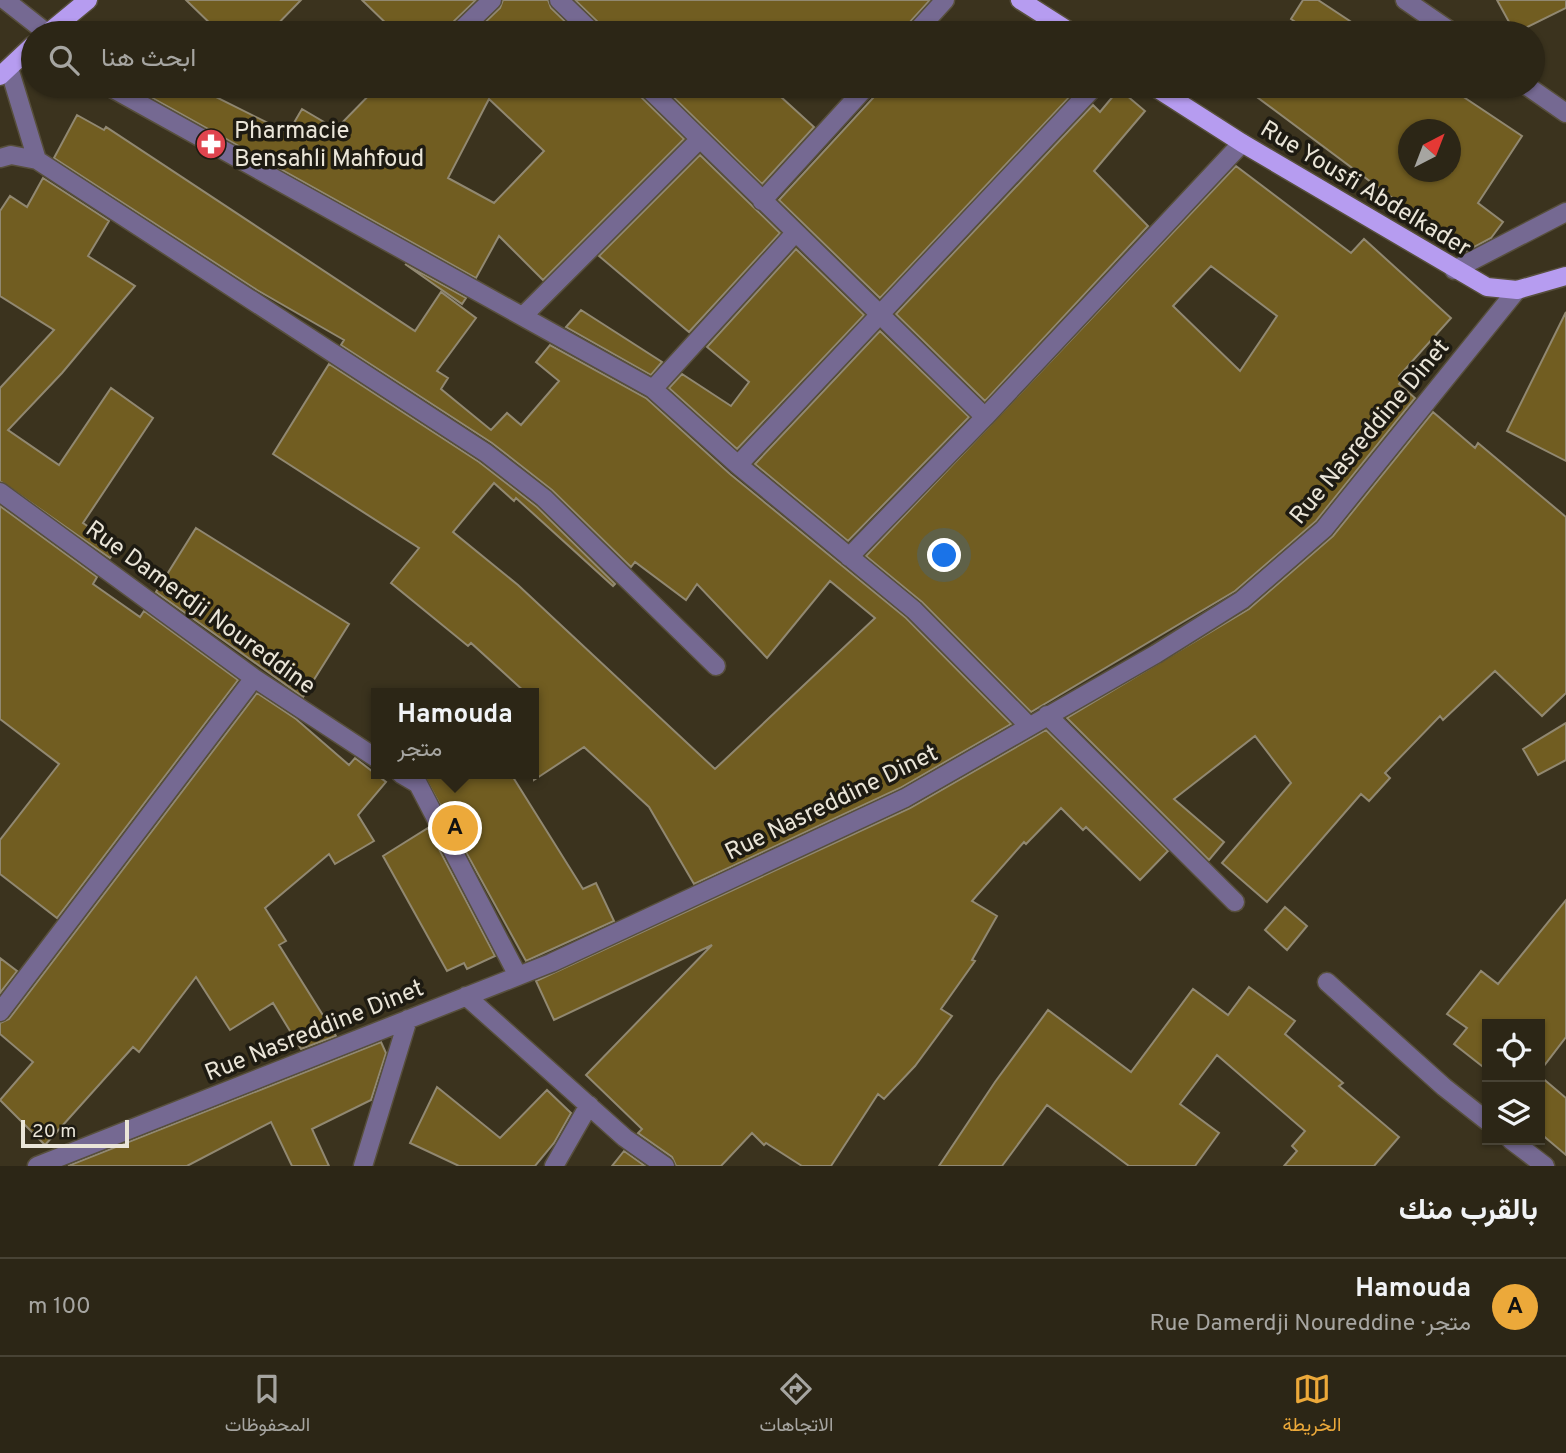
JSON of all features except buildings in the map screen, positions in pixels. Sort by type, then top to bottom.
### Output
[{"type":"main road","points":[[63,21],[88,0]]},
{"type":"main road","points":[[1020,0],[1053,21]]},
{"type":"main road","points":[[4,72],[21,57]]},
{"type":"main road","name":"Rue Yousfi Abdelkader","points":[[1172,98],[1242,143],[1487,287],[1517,290],[1566,276]]},
{"type":"street","points":[[5,0],[32,21]]},
{"type":"street","points":[[470,21],[492,0]]},
{"type":"street","points":[[559,0],[581,21]]},
{"type":"street","points":[[926,21],[945,0]]},
{"type":"street","points":[[1405,0],[1436,21]]},
{"type":"street","points":[[4,72],[37,160]]},
{"type":"street","points":[[130,98],[653,389],[738,465],[914,610],[1028,725]]},
{"type":"street","points":[[658,98],[985,417]]},
{"type":"street","points":[[762,201],[856,98]]},
{"type":"street","points":[[738,465],[1085,98]]},
{"type":"street","points":[[1544,98],[1566,113]]},
{"type":"street","points":[[523,316],[700,139]]},
{"type":"street","points":[[849,557],[985,417],[1242,143]]},
{"type":"street","points":[[0,158],[12,156],[37,160],[486,453],[544,498],[716,666]]},
{"type":"street","points":[[1454,270],[1566,212]]},
{"type":"street","points":[[653,389],[795,233]]},
{"type":"street","name":"Rue Nasreddine Dinet","points":[[37,1166],[518,976],[905,798],[1028,725],[1156,654],[1242,600],[1324,529],[1517,290]]},
{"type":"street","name":"Rue Damerdji Noureddine","points":[[0,492],[254,678],[371,755]]},
{"type":"street","points":[[0,1012],[254,678]]},
{"type":"street","points":[[1047,715],[1235,902]]},
{"type":"street","points":[[410,779],[418,784],[518,976]]},
{"type":"street","points":[[1327,982],[1444,1087],[1482,1117]]},
{"type":"street","points":[[467,996],[625,1138],[665,1166]]},
{"type":"street","points":[[363,1166],[408,1019]]},
{"type":"street","points":[[554,1166],[589,1105]]},
{"type":"street","points":[[1518,1145],[1545,1166]]},
{"type":"place","name":"Pharmacie Bensahli Mahfoud","points":[[211,144]]},
{"type":"place","name":"Hamouda","points":[[455,828]]}]
